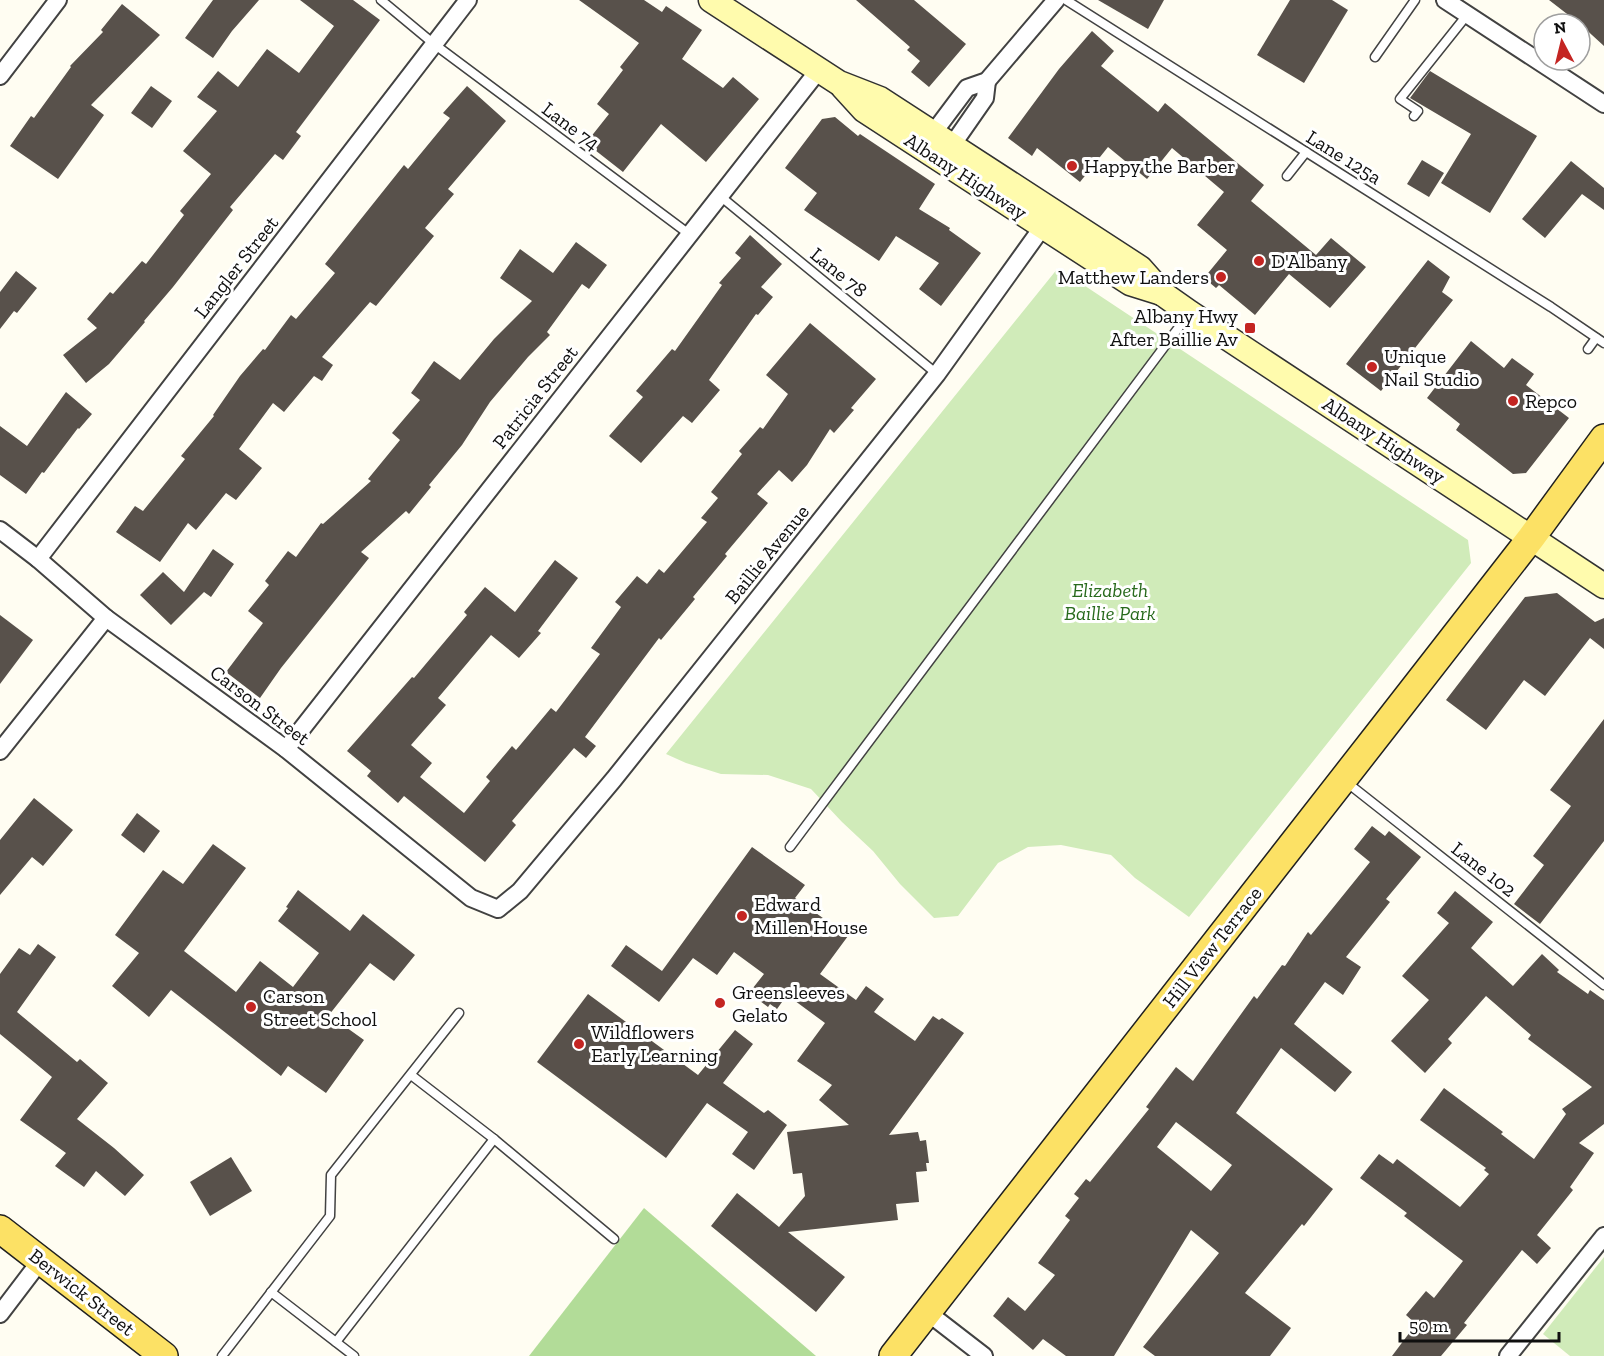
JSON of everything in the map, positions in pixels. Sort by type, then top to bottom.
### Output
[{"type":"main road","name":"Albany Highway","points":[[711,0],[829,77],[880,99],[937,147],[1048,220],[1140,268],[1163,294],[1190,313],[1604,586]]},
{"type":"main road","name":"Hill View Terrace","points":[[892,1356],[1344,780],[1531,538],[1604,438]]},
{"type":"main road","name":"Berwick Street","points":[[0,1229],[164,1356]]},
{"type":"street","points":[[0,76],[58,0]]},
{"type":"street","name":"Langler Street","points":[[38,559],[468,0]]},
{"type":"street","points":[[937,147],[968,88],[987,81],[1056,0]]},
{"type":"street","points":[[1445,0],[1604,104]]},
{"type":"street","name":"Patricia Street","points":[[286,749],[689,234],[720,196],[829,77]]},
{"type":"street","points":[[937,147],[985,98],[987,81]]},
{"type":"street","name":"Baillie Avenue","points":[[498,909],[520,891],[614,779],[937,374],[1048,220]]},
{"type":"street","name":"Carson Street","points":[[0,530],[38,559],[106,618],[286,749],[471,898],[498,909]]},
{"type":"street","points":[[0,751],[106,618]]},
{"type":"street","points":[[1508,1356],[1604,1236]]},
{"type":"street","points":[[0,1314],[41,1260]]},
{"type":"street","points":[[927,1312],[984,1356]]},
{"type":"lane","name":"Lane 74","points":[[381,0],[434,44],[689,234]]},
{"type":"lane","name":"Lane 125a","points":[[1066,0],[1600,340]]},
{"type":"lane","points":[[1375,57],[1414,0]]},
{"type":"lane","points":[[1414,116],[1418,111],[1400,99],[1467,15]]},
{"type":"lane","points":[[1287,176],[1306,152]]},
{"type":"lane","name":"Lane 78","points":[[720,196],[937,374]]},
{"type":"lane","points":[[790,847],[1190,313]]},
{"type":"lane","points":[[1588,349],[1600,340]]},
{"type":"lane","name":"Lane 102","points":[[1344,780],[1604,985]]},
{"type":"lane","points":[[222,1356],[330,1216],[331,1175],[459,1013]]},
{"type":"lane","points":[[411,1075],[494,1139],[614,1239]]},
{"type":"lane","points":[[336,1342],[494,1139]]},
{"type":"lane","points":[[271,1292],[354,1356]]},
{"type":"green space","name":"Elizabeth Baillie Park","points":[[1058,268],[1468,540],[1471,563],[1189,917],[1135,878],[1111,855],[1061,845],[1028,847],[998,863],[958,916],[934,918],[900,884],[873,851],[811,789],[768,775],[721,774],[666,754]]},
{"type":"green space","points":[[644,1208],[816,1356],[529,1356]]},
{"type":"green space","points":[[1604,1257],[1604,1356],[1570,1356],[1543,1334]]},
{"type":"building","points":[[213,0],[259,0],[232,31],[213,58],[185,38]]},
{"type":"building","points":[[300,0],[353,0],[380,20],[296,132],[301,136],[283,160],[275,154],[230,207],[233,210],[145,322],[109,364],[86,383],[63,355],[97,328],[87,319],[110,292],[113,294],[142,261],[146,264],[184,215],[180,211],[211,174],[183,151],[217,111],[197,97],[218,71],[238,87],[267,49],[299,73],[334,26]]},
{"type":"building","points":[[579,0],[644,0],[662,12],[666,6],[702,30],[682,59],[723,88],[733,77],[759,99],[706,162],[661,124],[623,172],[586,143],[609,114],[597,104],[623,70],[620,67],[639,43]]},
{"type":"building","points":[[856,0],[914,0],[966,44],[929,87],[911,72],[920,61],[907,50],[910,47]]},
{"type":"building","points":[[1098,0],[1164,0],[1148,29]]},
{"type":"building","points":[[1290,0],[1332,0],[1348,10],[1304,83],[1257,55]]},
{"type":"building","points":[[1549,0],[1604,0],[1604,46],[1592,35],[1592,12],[1564,12]]},
{"type":"building","points":[[122,4],[160,35],[91,105],[104,115],[58,179],[10,146],[31,116],[34,118],[70,66],[103,32],[101,30]]},
{"type":"building","points":[[1092,31],[1114,51],[1101,66],[1158,112],[1165,103],[1264,185],[1251,201],[1316,255],[1331,238],[1366,267],[1330,308],[1289,274],[1255,315],[1219,285],[1216,288],[1204,278],[1227,250],[1197,225],[1224,192],[1172,148],[1147,179],[1108,147],[1080,182],[1037,148],[1032,156],[1008,138],[1059,69]]},
{"type":"building","points":[[1430,71],[1537,136],[1490,213],[1441,183],[1471,134],[1410,98]]},
{"type":"building","points":[[151,86],[172,101],[152,128],[131,113]]},
{"type":"building","points":[[467,86],[506,121],[448,189],[454,194],[425,228],[434,236],[376,306],[370,302],[322,357],[333,365],[322,381],[314,376],[284,412],[273,403],[239,449],[262,468],[236,500],[226,493],[196,530],[188,523],[160,562],[116,532],[135,506],[143,511],[185,459],[181,456],[214,416],[240,376],[263,349],[265,350],[291,315],[296,319],[335,273],[325,264],[404,165],[408,169],[450,118],[443,113]]},
{"type":"building","points":[[835,117],[858,136],[860,134],[935,184],[919,209],[950,228],[949,230],[981,253],[941,306],[919,289],[939,263],[896,236],[879,261],[804,210],[817,193],[785,168],[822,119]]},
{"type":"building","points":[[1422,160],[1444,173],[1429,197],[1407,184]]},
{"type":"building","points":[[1571,161],[1604,188],[1604,210],[1582,194],[1545,238],[1522,219]]},
{"type":"building","points":[[750,235],[782,264],[761,287],[773,297],[758,315],[756,314],[709,380],[720,390],[692,423],[683,416],[641,463],[609,436],[643,397],[636,391],[672,349],[675,351],[722,285],[719,283],[741,258],[735,253]]},
{"type":"building","points":[[576,242],[607,265],[589,289],[582,284],[547,332],[550,335],[490,402],[462,445],[429,485],[431,487],[409,514],[406,511],[361,552],[369,558],[281,668],[260,698],[226,672],[263,623],[248,611],[269,585],[265,581],[288,551],[296,557],[321,523],[323,524],[371,481],[368,479],[400,440],[392,433],[420,400],[411,393],[434,361],[460,380],[494,339],[532,301],[500,278],[520,249],[553,273]]},
{"type":"building","points":[[1428,260],[1450,277],[1442,292],[1453,300],[1381,391],[1346,364]]},
{"type":"building","points":[[16,271],[37,288],[17,313],[14,311],[0,329],[0,292]]},
{"type":"building","points":[[810,323],[876,379],[851,408],[854,410],[834,433],[830,429],[807,465],[792,482],[779,470],[757,494],[768,503],[725,554],[727,556],[693,597],[695,599],[661,640],[659,638],[585,737],[596,746],[586,758],[574,748],[512,821],[516,825],[485,862],[404,796],[398,803],[367,776],[371,771],[347,751],[412,677],[414,678],[467,615],[464,612],[485,587],[515,612],[555,560],[578,578],[538,631],[541,633],[519,658],[491,635],[438,698],[446,705],[411,745],[432,763],[420,777],[464,813],[490,781],[486,777],[512,746],[516,750],[551,708],[556,712],[600,654],[591,648],[621,607],[615,602],[637,576],[647,584],[659,569],[664,573],[707,522],[701,518],[718,498],[711,492],[742,454],[739,451],[760,427],[763,429],[788,394],[766,375]]},
{"type":"building","name":"Repco","points":[[1471,341],[1504,368],[1512,358],[1534,374],[1526,385],[1569,418],[1526,473],[1513,474],[1456,430],[1460,424],[1427,398]]},
{"type":"building","points":[[66,392],[92,414],[78,428],[26,494],[0,475],[0,426],[27,446]]},
{"type":"building","points":[[213,549],[234,564],[211,597],[204,592],[171,625],[140,595],[163,572],[184,592]]},
{"type":"building","points":[[1557,593],[1595,622],[1604,618],[1604,649],[1590,638],[1545,696],[1524,680],[1486,730],[1446,700],[1525,597]]},
{"type":"building","points":[[0,615],[33,640],[0,684]]},
{"type":"building","points":[[1604,719],[1604,841],[1540,924],[1514,904],[1544,865],[1533,856],[1571,806],[1550,790]]},
{"type":"building","points":[[34,798],[73,830],[43,866],[32,857],[0,895],[0,840]]},
{"type":"building","points":[[137,813],[160,831],[144,853],[121,835]]},
{"type":"building","points":[[1372,826],[1385,836],[1389,831],[1421,857],[1386,899],[1390,902],[1346,957],[1361,967],[1343,995],[1325,982],[1294,1024],[1352,1072],[1335,1092],[1281,1048],[1236,1113],[1333,1189],[1245,1293],[1291,1328],[1270,1356],[1155,1356],[1143,1347],[1219,1253],[1191,1230],[1114,1356],[1066,1356],[1043,1339],[1033,1350],[993,1316],[1008,1297],[1025,1311],[1055,1275],[1038,1263],[1070,1220],[1065,1216],[1079,1198],[1074,1194],[1086,1179],[1090,1182],[1149,1109],[1146,1107],[1176,1067],[1193,1081],[1254,996],[1257,999],[1282,965],[1285,966],[1308,932],[1311,935],[1370,862],[1354,849]],"holes":[[[1176,1122],[1232,1165],[1211,1191],[1157,1147]]]},
{"type":"building","points":[[213,844],[246,868],[184,951],[236,992],[260,961],[293,987],[319,953],[278,921],[298,890],[350,931],[363,914],[415,955],[394,981],[370,963],[329,1015],[364,1040],[326,1093],[288,1066],[281,1076],[171,990],[149,1017],[112,986],[139,953],[115,935],[163,870],[183,884]]},
{"type":"building","points":[[752,847],[805,885],[795,898],[848,936],[820,974],[856,1000],[866,986],[884,999],[874,1012],[915,1041],[933,1016],[939,1020],[942,1018],[964,1033],[889,1135],[918,1132],[920,1141],[926,1140],[929,1163],[926,1163],[927,1171],[916,1172],[919,1202],[896,1204],[898,1220],[788,1232],[845,1277],[816,1312],[711,1226],[737,1193],[779,1227],[805,1196],[802,1173],[793,1174],[787,1132],[849,1125],[819,1100],[832,1085],[797,1061],[825,1023],[787,995],[777,1009],[770,1004],[768,1007],[749,993],[764,974],[734,952],[717,975],[693,958],[659,1002],[611,966],[626,945],[662,971]]},
{"type":"building","points":[[1455,891],[1493,922],[1471,948],[1513,986],[1542,954],[1559,970],[1557,972],[1588,994],[1590,990],[1604,1000],[1604,1124],[1579,1143],[1594,1153],[1570,1187],[1573,1190],[1537,1235],[1551,1248],[1537,1264],[1522,1250],[1464,1323],[1467,1325],[1441,1356],[1392,1356],[1416,1324],[1406,1315],[1426,1291],[1434,1298],[1463,1261],[1404,1216],[1407,1213],[1360,1178],[1379,1154],[1393,1164],[1397,1159],[1460,1207],[1489,1174],[1484,1170],[1486,1168],[1420,1120],[1444,1088],[1503,1132],[1501,1134],[1534,1159],[1566,1114],[1562,1109],[1592,1087],[1528,1039],[1531,1035],[1486,996],[1448,1039],[1452,1043],[1425,1073],[1391,1041],[1429,1000],[1402,976],[1449,923],[1437,913]]},
{"type":"building","points":[[38,944],[56,957],[17,1012],[77,1062],[80,1059],[108,1083],[77,1119],[144,1175],[125,1196],[96,1171],[84,1187],[55,1166],[66,1153],[20,1120],[52,1077],[0,1034],[0,974],[19,948],[30,955]]},
{"type":"building","points":[[588,994],[698,1075],[735,1030],[753,1044],[723,1083],[764,1113],[768,1110],[787,1125],[754,1170],[732,1154],[748,1132],[707,1103],[666,1158],[537,1062]]},
{"type":"building","points":[[231,1157],[252,1191],[210,1216],[190,1182]]},
{"type":"place","name":"Happy the Barber","points":[[1072,166]]},
{"type":"place","name":"D'Albany","points":[[1259,261]]},
{"type":"place","name":"Matthew Landers","points":[[1221,277]]},
{"type":"place","name":"Albany Hwy After Baillie Av","points":[[1250,328]]},
{"type":"place","name":"Unique Nail Studio","points":[[1372,367]]},
{"type":"place","name":"Repco","points":[[1513,401]]},
{"type":"place","name":"Edward Millen House","points":[[742,916]]},
{"type":"place","name":"Greensleeves Gelato","points":[[720,1003]]},
{"type":"place","name":"Carson Street School","points":[[251,1007]]},
{"type":"place","name":"Wildflowers Early Learning","points":[[579,1044]]}]
